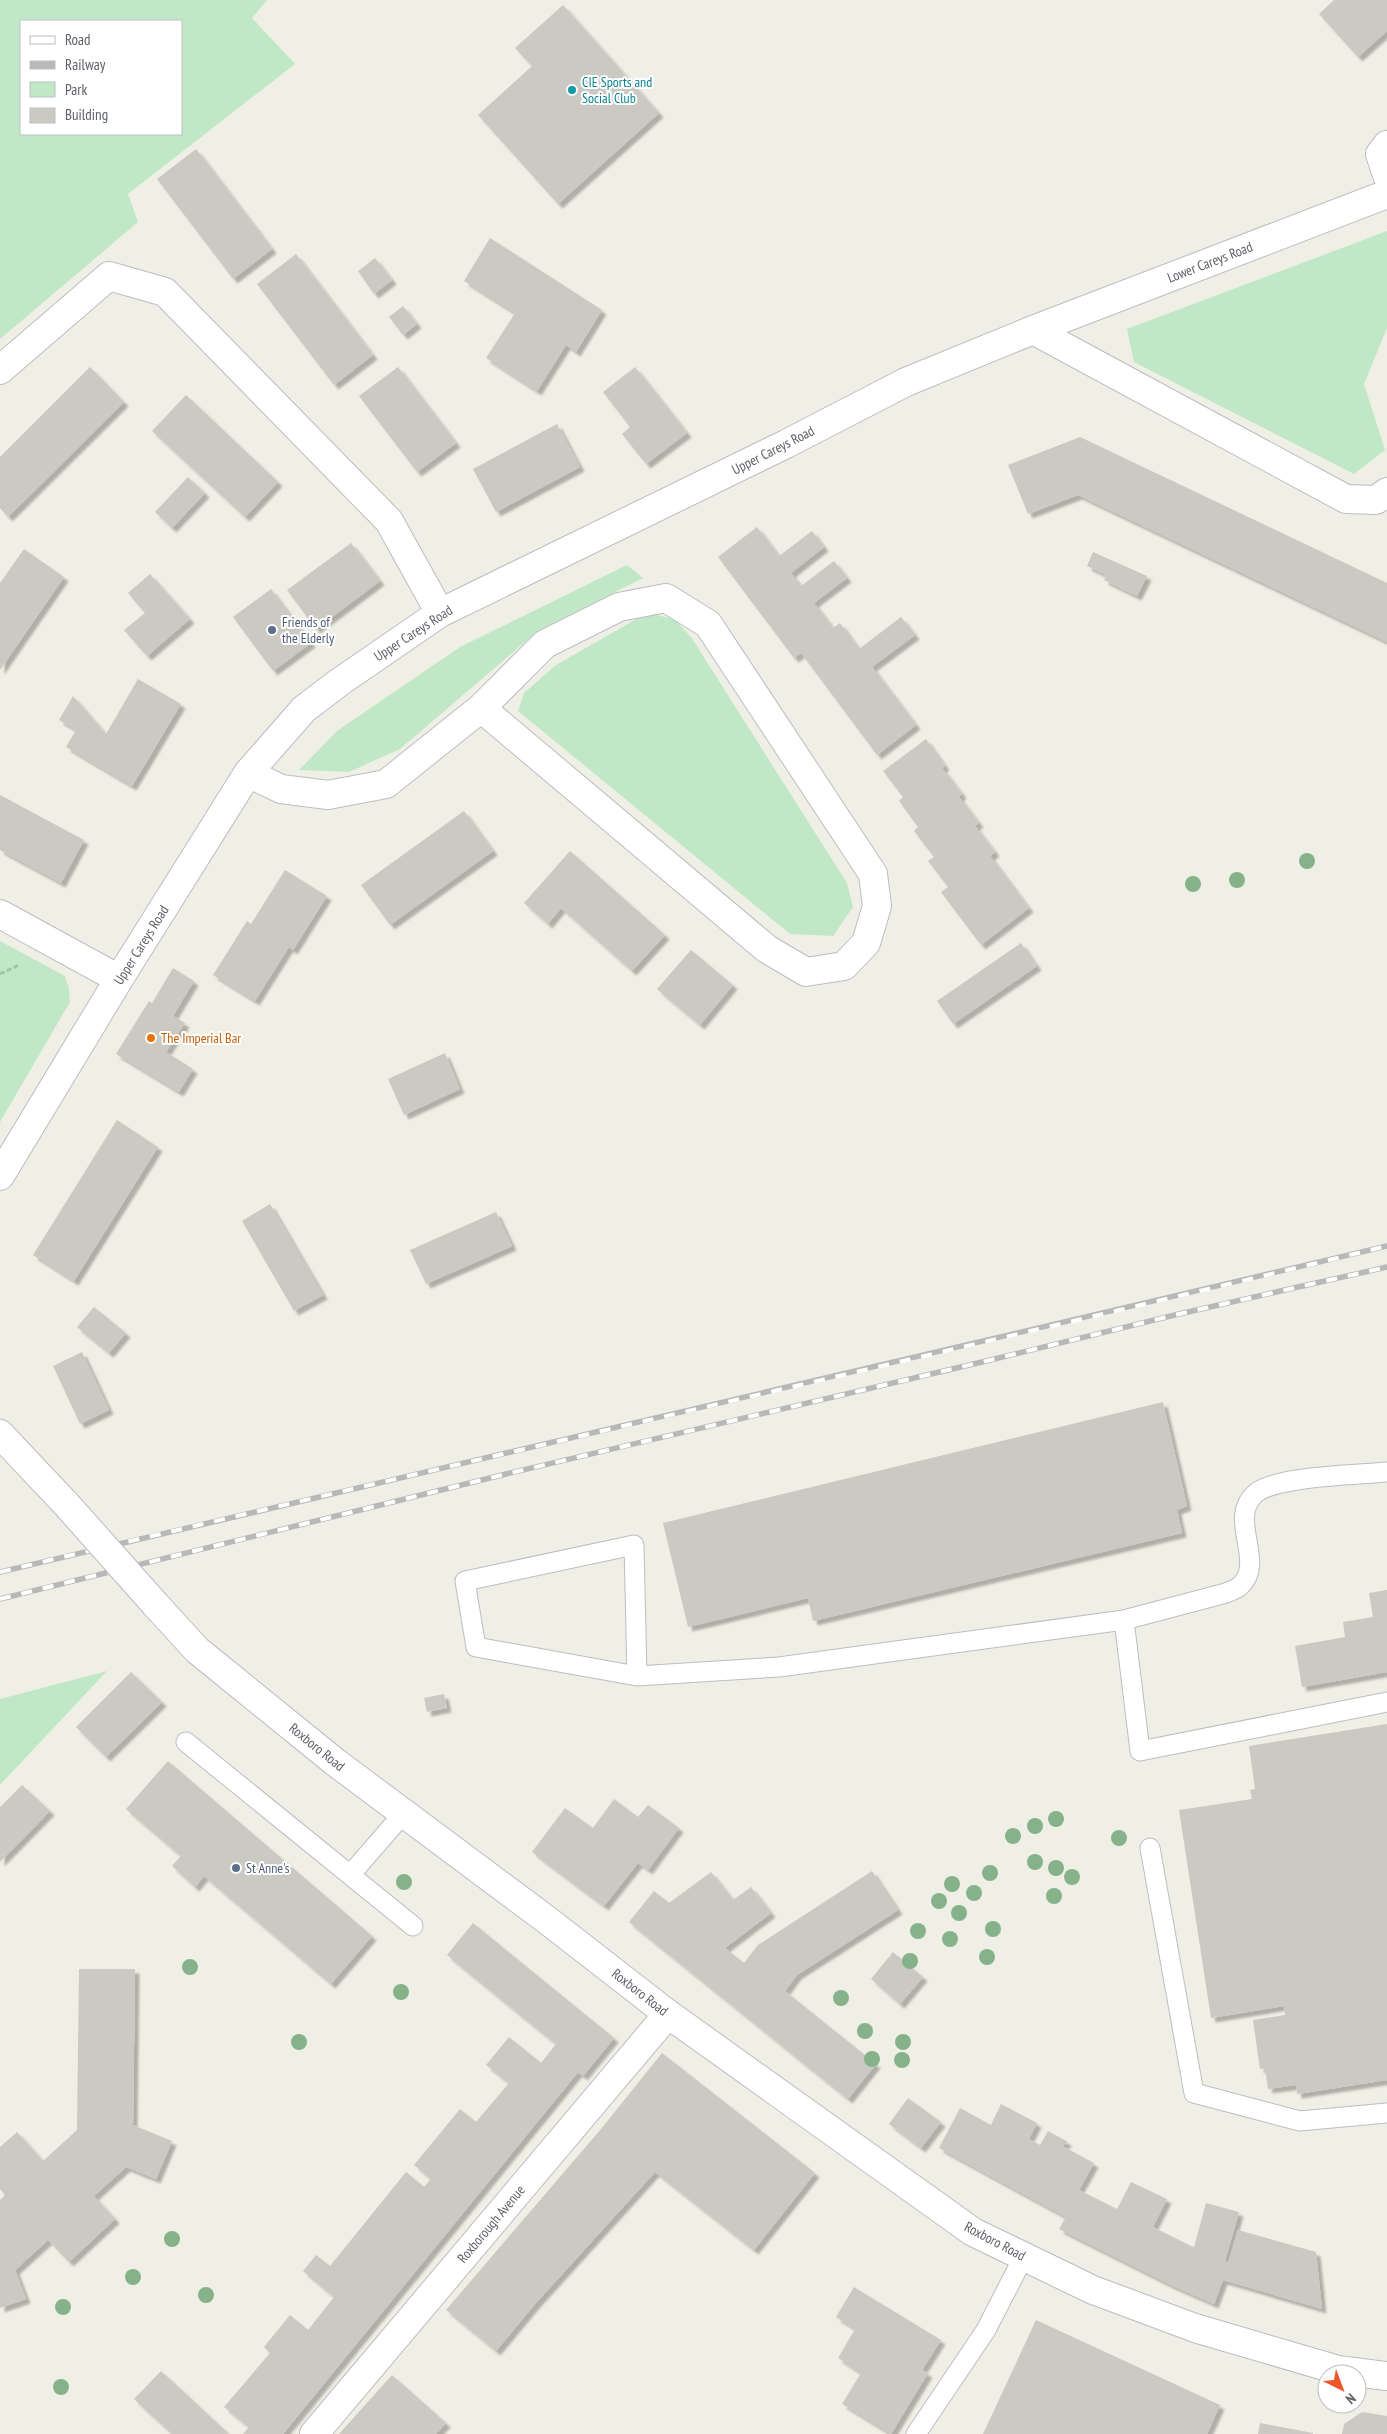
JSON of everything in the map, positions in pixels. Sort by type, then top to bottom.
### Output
[{"type":"street","points":[[1387,145],[1380,154],[1387,174]]},
{"type":"street","name":"Lower Careys Road","points":[[1033,330],[1387,194]]},
{"type":"street","points":[[0,370],[108,276],[165,292],[389,521],[440,614]]},
{"type":"street","points":[[1033,330],[1346,499],[1376,500],[1387,492]]},
{"type":"street","name":"Upper Careys Road","points":[[0,1176],[119,979],[248,772],[304,709],[341,681],[440,614],[786,444],[906,382],[1033,330]]},
{"type":"street","points":[[248,772],[281,789],[328,795],[386,784],[481,708],[545,644],[619,607],[666,598],[708,624],[873,874],[877,906],[866,943],[844,966],[806,972],[767,949],[481,708]]},
{"type":"street","points":[[0,914],[119,979]]},
{"type":"street","name":"Roxboro Road","points":[[0,1434],[67,1505],[197,1650],[335,1762],[547,1920],[668,2014],[973,2232],[1094,2290],[1195,2328],[1338,2370],[1387,2376]]},
{"type":"street","name":"Roxborough Avenue","points":[[314,2434],[668,2014]]},
{"type":"lane","points":[[637,1676],[634,1545],[464,1581],[476,1647],[637,1676],[779,1667],[1124,1620],[1226,1593],[1240,1586],[1247,1574],[1249,1560],[1243,1524],[1246,1507],[1256,1493],[1276,1483],[1387,1472]]},
{"type":"lane","points":[[1124,1620],[1140,1750],[1387,1702]]},
{"type":"lane","points":[[186,1742],[413,1926]]},
{"type":"lane","points":[[350,1876],[403,1814]]},
{"type":"lane","points":[[1150,1848],[1194,2093],[1300,2121],[1387,2112]]},
{"type":"lane","points":[[916,2434],[986,2330],[1024,2256]]},
{"type":"green space","points":[[0,0],[267,0],[252,18],[295,64],[128,194],[138,222],[0,339]]},
{"type":"green space","points":[[1387,231],[1387,328],[1364,384],[1385,450],[1354,474],[1134,362],[1127,329]]},
{"type":"green space","points":[[627,565],[643,578],[539,630],[400,749],[349,772],[299,770],[337,731],[460,647]]},
{"type":"green space","points":[[647,613],[674,619],[691,637],[847,883],[853,907],[833,936],[790,934],[518,711],[524,693],[556,665]]},
{"type":"green space","points":[[0,941],[65,976],[70,1002],[0,1122]]},
{"type":"green space","points":[[107,1671],[0,1785],[0,1699]]},
{"type":"building","points":[[1334,0],[1387,0],[1387,31],[1358,57],[1319,14]]},
{"type":"building","name":"CIE Sports and Social Club","points":[[563,5],[659,113],[558,204],[478,115],[532,66],[515,48]]},
{"type":"building","points":[[196,149],[272,249],[233,279],[157,179]]},
{"type":"building","points":[[490,238],[602,310],[576,352],[566,345],[537,391],[486,358],[515,313],[464,281]]},
{"type":"building","points":[[296,254],[373,355],[334,385],[257,284]]},
{"type":"building","points":[[375,258],[392,280],[374,294],[358,271]]},
{"type":"building","points":[[403,306],[417,324],[403,335],[389,317]]},
{"type":"building","points":[[90,367],[124,402],[8,517],[0,508],[0,457]]},
{"type":"building","points":[[398,367],[456,443],[417,472],[359,396]]},
{"type":"building","points":[[635,367],[687,433],[646,464],[622,434],[630,427],[603,392]]},
{"type":"building","points":[[186,395],[278,482],[245,517],[152,431]]},
{"type":"building","points":[[557,424],[580,467],[496,512],[473,469]]},
{"type":"building","points":[[1080,437],[1387,583],[1387,642],[1078,495],[1028,514],[1008,465]]},
{"type":"building","points":[[188,477],[205,493],[172,528],[155,512]]},
{"type":"building","points":[[757,527],[779,556],[812,531],[824,547],[791,573],[801,586],[834,561],[847,578],[814,603],[833,628],[840,623],[859,649],[901,617],[915,635],[872,667],[916,725],[877,755],[801,653],[794,658],[718,557]]},
{"type":"building","points":[[351,543],[380,581],[316,629],[287,590]]},
{"type":"building","points":[[24,549],[64,577],[0,670],[0,583]]},
{"type":"building","points":[[1093,552],[1147,576],[1137,596],[1104,580],[1106,575],[1087,566]]},
{"type":"building","points":[[150,574],[190,619],[147,656],[124,630],[145,613],[128,593]]},
{"type":"building","name":"Friends of the Elderly","points":[[271,589],[311,643],[273,671],[233,617]]},
{"type":"building","points":[[138,679],[181,704],[132,786],[66,747],[76,730],[59,720],[73,696],[106,734]]},
{"type":"building","points":[[926,739],[945,766],[942,768],[962,794],[959,797],[979,823],[975,826],[995,852],[990,856],[1029,908],[981,945],[941,892],[948,887],[928,861],[934,857],[914,831],[918,827],[899,801],[903,797],[883,771]]},
{"type":"building","points":[[0,795],[84,840],[61,883],[0,850]]},
{"type":"building","points":[[464,811],[493,851],[390,925],[361,885]]},
{"type":"building","points":[[570,851],[665,935],[632,971],[561,908],[548,924],[524,903]]},
{"type":"building","points":[[285,870],[327,896],[293,950],[289,947],[255,1001],[213,975],[247,921],[251,924]]},
{"type":"building","points":[[1021,943],[1037,966],[953,1024],[937,1001]]},
{"type":"building","points":[[691,950],[733,985],[700,1025],[657,989]]},
{"type":"building","name":"The Imperial Bar","points":[[173,968],[194,981],[173,1016],[185,1023],[166,1052],[193,1069],[179,1092],[116,1054],[149,1001],[152,1003]]},
{"type":"building","points":[[445,1053],[460,1089],[404,1115],[388,1079]]},
{"type":"building","points":[[117,1120],[158,1147],[74,1281],[33,1255]]},
{"type":"building","points":[[270,1204],[323,1295],[294,1311],[242,1221]]},
{"type":"building","points":[[496,1212],[512,1246],[426,1284],[410,1250]]},
{"type":"building","points":[[94,1307],[126,1333],[109,1353],[77,1327]]},
{"type":"building","points":[[82,1352],[109,1410],[80,1424],[53,1366]]},
{"type":"building","points":[[1163,1402],[1187,1506],[1177,1510],[1182,1533],[813,1621],[808,1598],[688,1627],[663,1523]]},
{"type":"building","points":[[1387,1590],[1387,1672],[1302,1687],[1295,1646],[1345,1637],[1343,1622],[1373,1617],[1369,1593]]},
{"type":"building","points":[[131,1672],[162,1702],[106,1757],[76,1727]]},
{"type":"building","points":[[444,1694],[447,1708],[427,1712],[424,1698]]},
{"type":"building","points":[[1387,1724],[1387,2080],[1297,2094],[1296,2085],[1268,2089],[1265,2068],[1260,2069],[1253,2020],[1285,2015],[1284,2006],[1211,2018],[1179,1810],[1252,1799],[1250,1790],[1255,1789],[1249,1746]]},
{"type":"building","points":[[168,1761],[372,1936],[331,1984],[204,1876],[195,1887],[172,1866],[181,1856],[126,1809]]},
{"type":"building","points":[[22,1785],[50,1811],[0,1862],[0,1807]]},
{"type":"building","points":[[614,1799],[638,1817],[648,1805],[679,1828],[648,1870],[638,1863],[604,1906],[532,1852],[565,1808],[593,1828]]},
{"type":"building","points":[[872,1871],[898,1910],[797,1975],[785,1991],[876,2064],[848,2099],[629,1922],[654,1891],[669,1903],[711,1872],[733,1900],[751,1887],[771,1913],[725,1948],[744,1963],[758,1945]]},
{"type":"building","points":[[473,1923],[614,2038],[583,2076],[578,2072],[283,2434],[243,2434],[249,2427],[224,2407],[270,2353],[264,2347],[290,2315],[308,2330],[334,2297],[303,2271],[316,2255],[330,2266],[406,2172],[424,2187],[431,2179],[414,2165],[460,2109],[476,2122],[509,2083],[486,2065],[509,2037],[541,2063],[556,2044],[447,1955]]},
{"type":"building","points":[[893,1952],[923,1977],[900,2004],[871,1979]]},
{"type":"building","points":[[79,1969],[135,1969],[133,2125],[172,2141],[156,2179],[126,2167],[94,2196],[115,2219],[69,2262],[48,2240],[15,2270],[26,2299],[0,2308],[0,2200],[5,2195],[0,2189],[0,2147],[17,2132],[43,2161],[77,2130]]},
{"type":"building","points":[[662,2053],[815,2173],[754,2250],[655,2172],[535,2304],[496,2351],[446,2310],[601,2129]]},
{"type":"building","points":[[908,2098],[941,2122],[921,2148],[889,2124]]},
{"type":"building","points":[[1001,2104],[1037,2123],[1029,2139],[1040,2145],[1048,2131],[1068,2142],[1062,2146],[1094,2163],[1079,2190],[1117,2209],[1131,2182],[1167,2199],[1153,2227],[1191,2246],[1194,2247],[1206,2203],[1239,2212],[1225,2261],[1228,2263],[1238,2230],[1316,2252],[1322,2309],[1223,2280],[1214,2304],[1171,2285],[1059,2229],[1066,2217],[939,2148],[960,2108],[991,2125]]},
{"type":"building","points":[[854,2287],[941,2340],[922,2370],[928,2373],[891,2434],[842,2404],[861,2373],[838,2358],[855,2329],[836,2317]]},
{"type":"building","points":[[1036,2320],[1220,2405],[1207,2434],[983,2434]]},
{"type":"building","points":[[161,2371],[229,2434],[172,2434],[134,2399]]},
{"type":"building","points":[[392,2375],[446,2423],[436,2434],[339,2434]]},
{"type":"building","points":[[1367,2413],[1387,2416],[1387,2434],[1342,2434],[1344,2424],[1359,2414]]},
{"type":"building","points":[[1260,2423],[1313,2433],[1313,2434],[1258,2434]]},
{"type":"railway","points":[[0,1572],[1387,1246]]},
{"type":"railway","points":[[0,1599],[506,1474],[1179,1314],[1387,1267]]},
{"type":"place","name":"CIE Sports and Social Club","points":[[572,90]]},
{"type":"place","name":"Friends of the Elderly","points":[[272,630]]},
{"type":"place","name":"The Imperial Bar","points":[[151,1038]]},
{"type":"place","name":"St Anne's","points":[[236,1868]]}]
